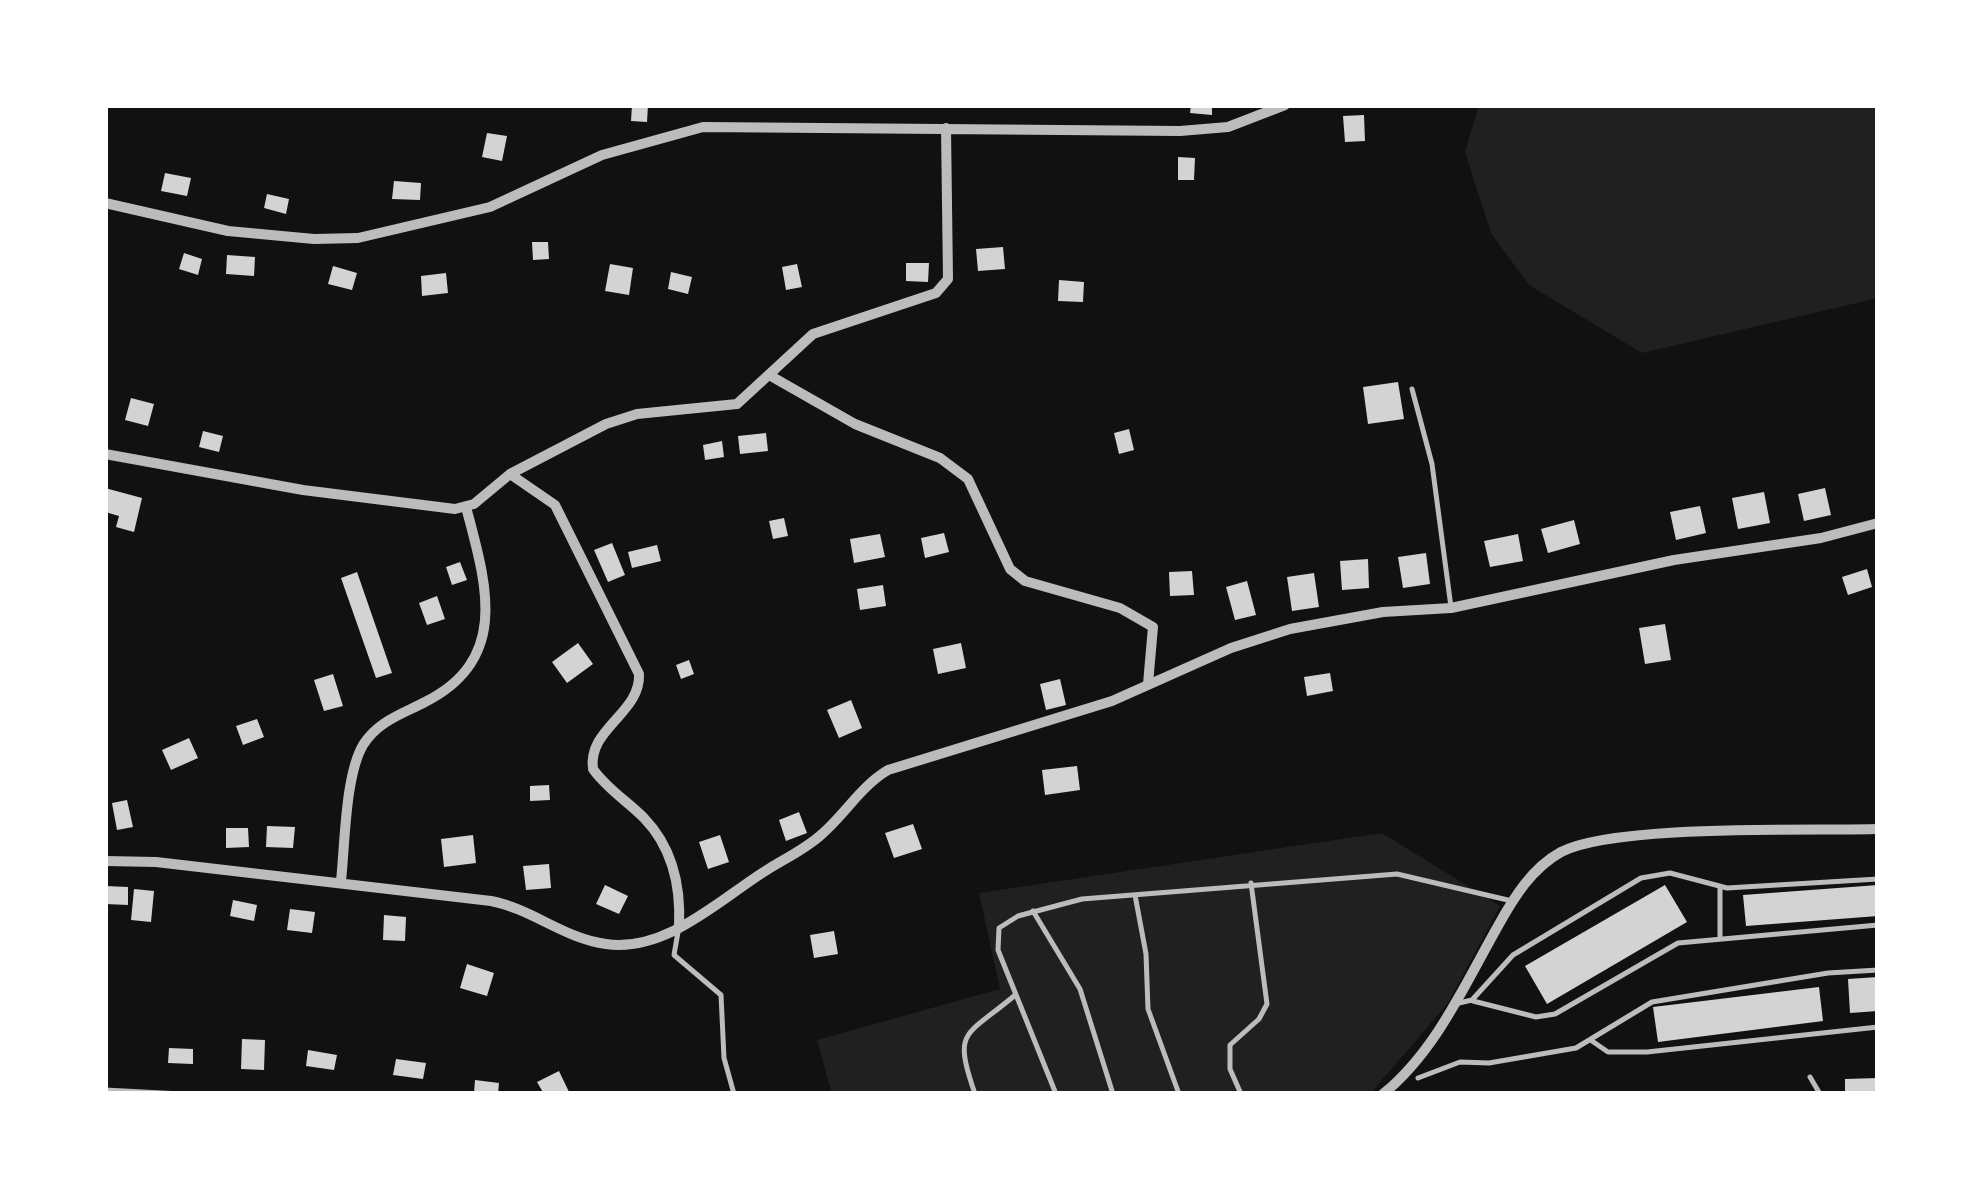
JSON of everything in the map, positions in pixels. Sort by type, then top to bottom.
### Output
[{"type":"street","points":[[105,203],[228,231],[314,240],[358,238],[490,207],[602,155],[703,127],[1180,131],[1228,127],[1286,105]]},
{"type":"street","points":[[105,454],[303,490],[466,508],[510,474],[606,424],[637,414],[737,404],[813,334],[936,293],[948,279],[946,128]]},
{"type":"street","points":[[769,375],[855,424],[940,458],[968,479],[1010,568],[1025,581],[1120,608],[1154,627],[1148,684]]},
{"type":"street","points":[[510,474],[555,506],[639,674],[637,694],[594,746],[593,768],[647,821],[663,844],[680,897],[679,927]]},
{"type":"street","points":[[341,881],[354,776],[364,745],[386,721],[443,692],[461,678],[482,642],[486,591],[466,508]]},
{"type":"street","points":[[105,861],[156,862],[341,881],[508,904],[576,936],[609,945],[646,941],[679,927],[822,835],[870,781],[888,770],[1112,701],[1232,648],[1290,629],[1384,612],[1451,608],[1674,560],[1821,538],[1878,524]]},
{"type":"street","points":[[1383,1094],[1402,1079],[1456,1004],[1512,901],[1535,871],[1564,850],[1624,837],[1878,830]]},
{"type":"lane","points":[[1412,389],[1432,464],[1451,608]]},
{"type":"lane","points":[[1472,1000],[1514,956],[1641,878],[1670,873],[1720,886],[1878,879]]},
{"type":"lane","points":[[1056,1094],[1014,996],[996,937],[1006,921],[1082,899],[1251,882],[1397,874],[1512,901]]},
{"type":"lane","points":[[1241,1094],[1230,1069],[1230,1045],[1259,1019],[1267,1004],[1251,882]]},
{"type":"lane","points":[[1720,886],[1720,937]]},
{"type":"lane","points":[[1135,895],[1146,954],[1148,1008],[1179,1094]]},
{"type":"lane","points":[[1033,912],[1080,989],[1113,1094]]},
{"type":"lane","points":[[1456,1004],[1472,1000],[1536,1017],[1555,1014],[1678,943],[1878,925]]},
{"type":"lane","points":[[679,927],[674,954],[720,995],[724,1058],[734,1094]]},
{"type":"lane","points":[[1418,1078],[1460,1062],[1489,1063],[1592,1040],[1652,1002],[1828,973],[1878,970]]},
{"type":"lane","points":[[975,1094],[963,1066],[962,1048],[970,1033],[1014,996]]},
{"type":"lane","points":[[1592,1040],[1608,1052],[1647,1052],[1878,1026]]},
{"type":"lane","points":[[1810,1077],[1820,1094]]},
{"type":"lane","points":[[105,1090],[181,1094]]},
{"type":"shaded area","points":[[1479,105],[1878,105],[1878,298],[1642,353],[1529,285],[1491,233],[1465,152]]},
{"type":"shaded area","points":[[1382,833],[1500,906],[1448,1003],[1370,1094],[832,1094],[817,1040],[1000,989],[979,893]]},
{"type":"building","points":[[632,105],[648,105],[647,122],[631,121]]},
{"type":"building","points":[[1191,105],[1212,105],[1212,115],[1190,113]]},
{"type":"building","points":[[1364,115],[1365,141],[1345,142],[1343,116]]},
{"type":"building","points":[[487,133],[507,136],[502,161],[482,157]]},
{"type":"building","points":[[1178,157],[1195,158],[1194,180],[1178,180]]},
{"type":"building","points":[[165,173],[191,178],[187,196],[161,191]]},
{"type":"building","points":[[394,181],[421,183],[420,200],[392,199]]},
{"type":"building","points":[[267,194],[289,199],[286,214],[264,208]]},
{"type":"building","points":[[532,242],[548,242],[549,259],[533,260]]},
{"type":"building","points":[[1003,247],[1005,269],[978,271],[976,249]]},
{"type":"building","points":[[184,253],[202,259],[198,275],[179,269]]},
{"type":"building","points":[[227,255],[255,257],[254,276],[226,274]]},
{"type":"building","points":[[906,263],[929,263],[928,282],[906,281]]},
{"type":"building","points":[[610,264],[633,268],[629,295],[605,291]]},
{"type":"building","points":[[797,264],[802,287],[786,290],[782,267]]},
{"type":"building","points":[[333,266],[357,273],[352,290],[328,284]]},
{"type":"building","points":[[671,272],[692,277],[688,294],[668,289]]},
{"type":"building","points":[[446,273],[448,293],[422,296],[421,276]]},
{"type":"building","points":[[1059,280],[1084,282],[1083,302],[1058,301]]},
{"type":"building","points":[[1398,382],[1404,419],[1368,424],[1363,387]]},
{"type":"building","points":[[131,398],[154,404],[148,426],[125,420]]},
{"type":"building","points":[[1129,429],[1134,450],[1119,454],[1114,433]]},
{"type":"building","points":[[203,431],[223,436],[219,452],[199,447]]},
{"type":"building","points":[[766,433],[768,451],[740,454],[738,436]]},
{"type":"building","points":[[722,441],[724,457],[705,460],[703,445]]},
{"type":"building","points":[[105,488],[142,498],[134,532],[116,527],[119,516],[105,512]]},
{"type":"building","points":[[1825,488],[1831,515],[1804,521],[1798,494]]},
{"type":"building","points":[[1764,492],[1770,523],[1738,529],[1732,498]]},
{"type":"building","points":[[1700,506],[1706,533],[1676,540],[1670,512]]},
{"type":"building","points":[[784,518],[788,536],[773,539],[769,521]]},
{"type":"building","points":[[1574,520],[1580,544],[1548,553],[1541,529]]},
{"type":"building","points":[[944,533],[949,552],[925,558],[921,538]]},
{"type":"building","points":[[880,534],[885,557],[854,563],[850,539]]},
{"type":"building","points":[[1518,534],[1523,561],[1490,567],[1484,541]]},
{"type":"building","points":[[612,543],[625,575],[608,582],[594,550]]},
{"type":"building","points":[[657,545],[661,561],[632,568],[628,552]]},
{"type":"building","points":[[1426,553],[1430,584],[1403,588],[1398,557]]},
{"type":"building","points":[[1368,559],[1369,588],[1342,590],[1340,561]]},
{"type":"building","points":[[460,562],[467,580],[452,585],[446,567]]},
{"type":"building","points":[[1867,569],[1872,587],[1848,595],[1842,577]]},
{"type":"building","points":[[1192,571],[1194,595],[1170,596],[1169,572]]},
{"type":"building","points":[[357,572],[392,673],[376,678],[341,578]]},
{"type":"building","points":[[1314,573],[1319,607],[1292,611],[1287,577]]},
{"type":"building","points":[[1247,581],[1256,615],[1235,620],[1226,587]]},
{"type":"building","points":[[883,585],[886,606],[860,610],[857,589]]},
{"type":"building","points":[[437,596],[445,619],[427,625],[419,603]]},
{"type":"building","points":[[1665,624],[1671,660],[1645,664],[1639,628]]},
{"type":"building","points":[[578,643],[593,664],[567,683],[552,662]]},
{"type":"building","points":[[961,643],[966,668],[938,674],[933,649]]},
{"type":"building","points":[[689,660],[694,674],[681,679],[676,665]]},
{"type":"building","points":[[1330,673],[1333,691],[1307,696],[1304,677]]},
{"type":"building","points":[[333,674],[343,706],[324,711],[314,680]]},
{"type":"building","points":[[1060,679],[1066,705],[1046,710],[1040,684]]},
{"type":"building","points":[[851,700],[862,728],[839,738],[827,710]]},
{"type":"building","points":[[257,719],[264,737],[243,745],[236,726]]},
{"type":"building","points":[[189,738],[198,758],[171,770],[162,750]]},
{"type":"building","points":[[1077,766],[1080,790],[1045,795],[1042,770]]},
{"type":"building","points":[[549,785],[550,800],[530,801],[530,786]]},
{"type":"building","points":[[127,800],[133,827],[117,830],[112,803]]},
{"type":"building","points":[[799,812],[807,833],[786,841],[779,820]]},
{"type":"building","points":[[913,824],[922,849],[894,858],[885,833]]},
{"type":"building","points":[[267,826],[295,827],[293,848],[266,847]]},
{"type":"building","points":[[226,828],[248,828],[249,847],[226,848]]},
{"type":"building","points":[[473,835],[476,863],[444,867],[441,839]]},
{"type":"building","points":[[720,835],[729,862],[708,869],[699,842]]},
{"type":"building","points":[[549,864],[551,888],[526,890],[523,866]]},
{"type":"building","points":[[605,885],[628,896],[619,914],[596,904]]},
{"type":"building","points":[[1665,885],[1687,922],[1547,1004],[1525,966]]},
{"type":"building","points":[[1878,885],[1878,916],[1746,926],[1743,895]]},
{"type":"building","points":[[105,886],[128,887],[128,905],[105,904]]},
{"type":"building","points":[[134,889],[154,891],[151,922],[131,920]]},
{"type":"building","points":[[233,900],[257,905],[254,921],[230,916]]},
{"type":"building","points":[[290,909],[315,912],[312,933],[287,930]]},
{"type":"building","points":[[384,915],[406,917],[405,941],[383,940]]},
{"type":"building","points":[[834,931],[838,954],[814,958],[810,935]]},
{"type":"building","points":[[467,964],[494,973],[487,996],[460,988]]},
{"type":"building","points":[[1878,977],[1878,1011],[1850,1013],[1848,979]]},
{"type":"building","points":[[1819,987],[1823,1021],[1658,1042],[1653,1007]]},
{"type":"building","points":[[242,1039],[265,1040],[264,1070],[241,1069]]},
{"type":"building","points":[[169,1048],[193,1049],[193,1064],[168,1063]]},
{"type":"building","points":[[308,1050],[337,1055],[334,1070],[306,1066]]},
{"type":"building","points":[[396,1059],[426,1063],[423,1079],[393,1075]]},
{"type":"building","points":[[559,1071],[570,1094],[544,1094],[537,1082]]},
{"type":"building","points":[[1878,1078],[1878,1094],[1845,1094],[1845,1079]]},
{"type":"building","points":[[475,1080],[499,1083],[498,1094],[474,1093]]}]
